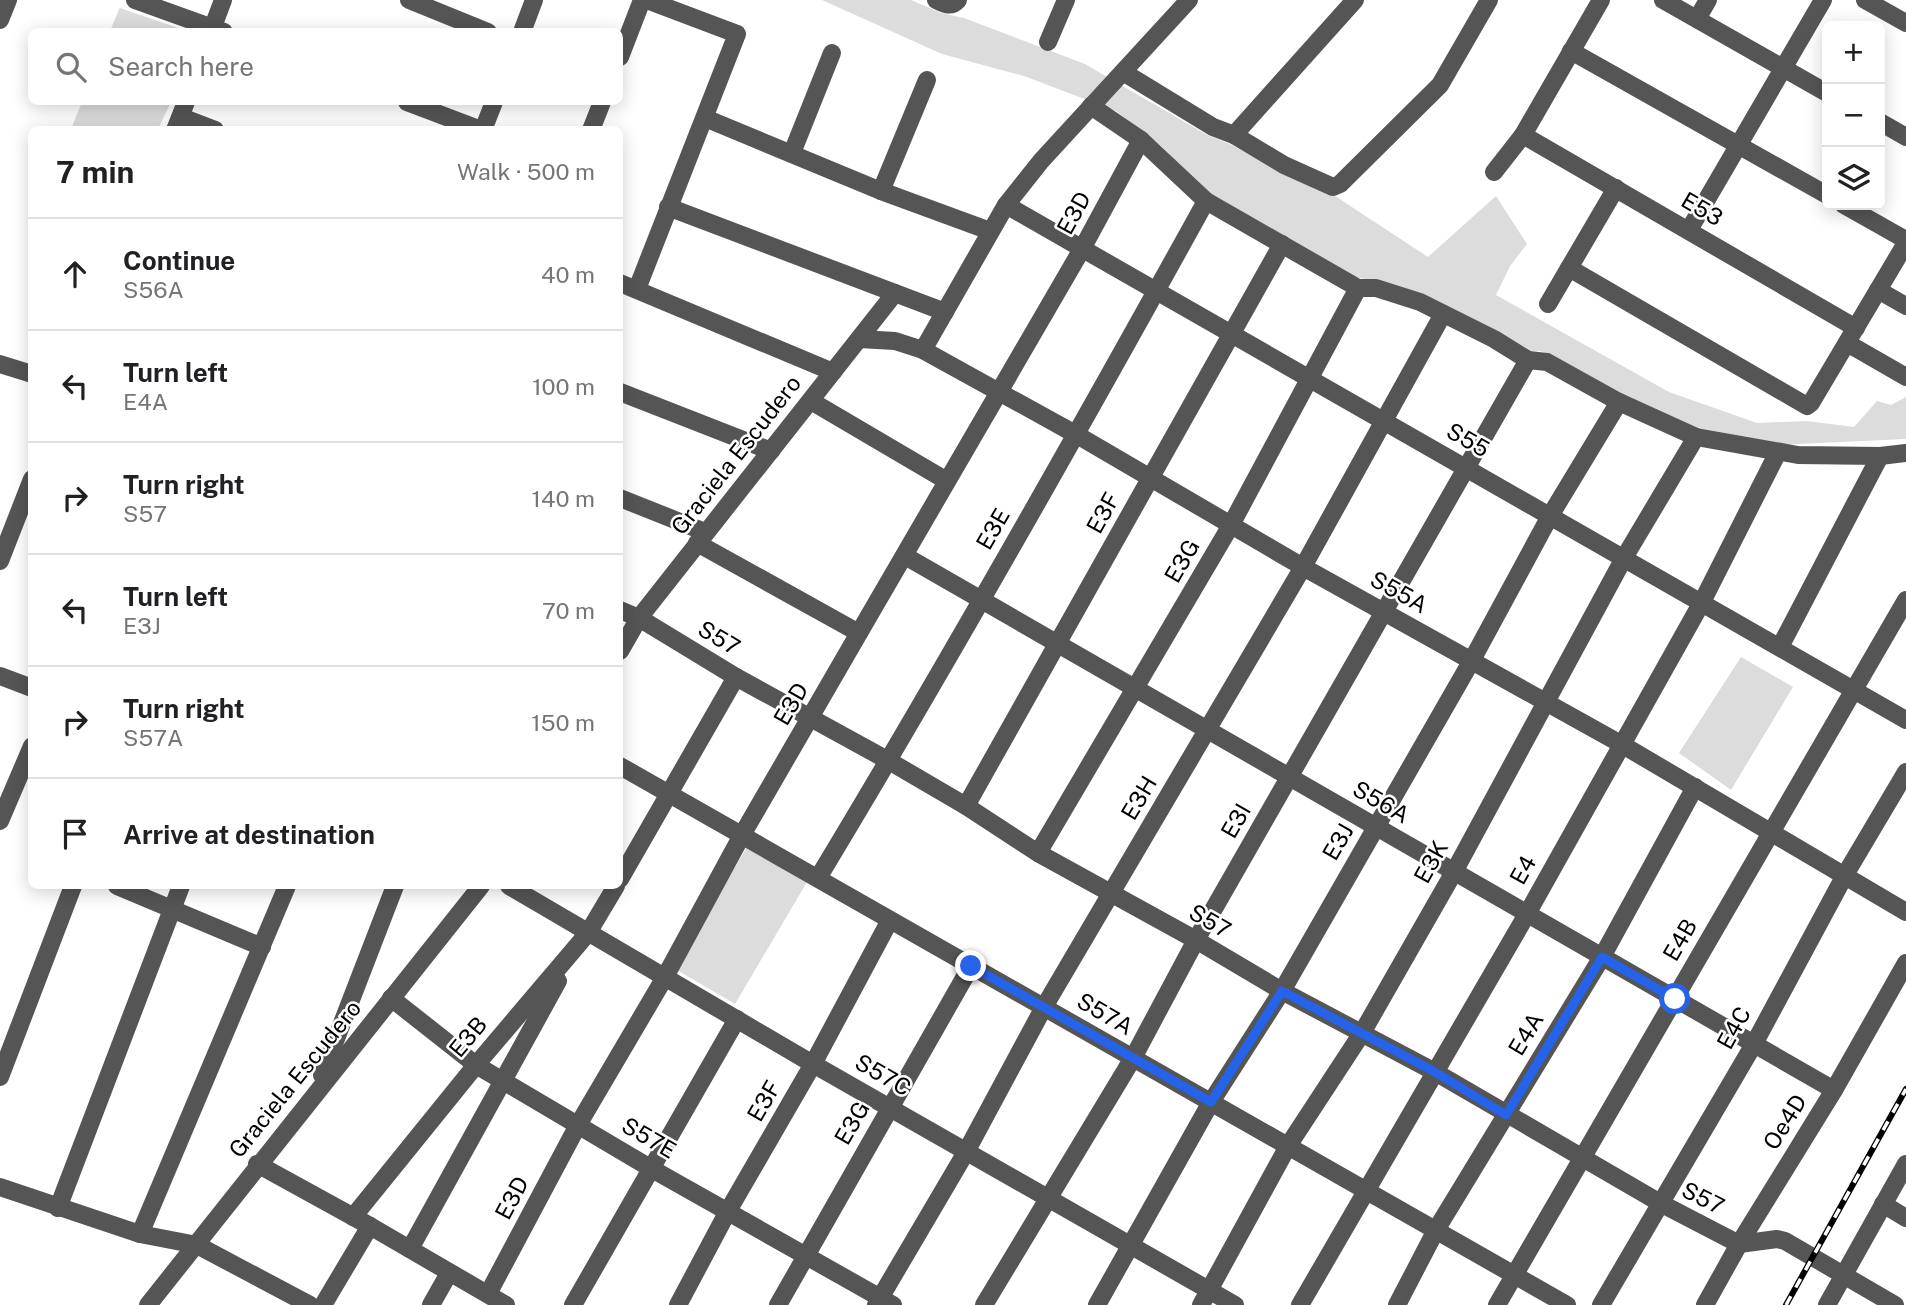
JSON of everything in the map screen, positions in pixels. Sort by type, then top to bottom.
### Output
[{"type":"street","points":[[0,20],[8,0]]},
{"type":"street","points":[[135,0],[210,28]]},
{"type":"street","points":[[216,28],[223,0]]},
{"type":"street","points":[[409,0],[478,28]]},
{"type":"street","points":[[524,28],[534,0]]},
{"type":"street","points":[[623,50],[644,0],[737,34],[637,289]]},
{"type":"street","points":[[1048,42],[1066,0]]},
{"type":"street","points":[[923,350],[1006,205],[1189,0]]},
{"type":"street","points":[[1234,135],[1355,0]]},
{"type":"street","points":[[1123,72],[1213,127],[1234,135],[1284,165],[1333,187],[1340,184],[1440,85],[1489,0]]},
{"type":"street","points":[[1494,172],[1523,135],[1601,0]]},
{"type":"street","points":[[1663,0],[1822,90]]},
{"type":"street","points":[[1697,19],[1708,0]]},
{"type":"street","points":[[1689,230],[1823,0]]},
{"type":"street","points":[[1865,0],[1906,23]]},
{"type":"street","points":[[1572,51],[1822,192]]},
{"type":"street","points":[[792,153],[832,53]]},
{"type":"street","points":[[881,191],[927,80]]},
{"type":"street","points":[[415,105],[471,126]]},
{"type":"street","points":[[484,126],[493,105]]},
{"type":"street","points":[[593,126],[601,105]]},
{"type":"street","points":[[1091,107],[1141,141],[1206,201],[1358,288],[1376,288],[1397,293],[1494,339],[1528,360],[1547,362],[1619,402],[1696,437],[1798,455],[1880,456],[1906,453]]},
{"type":"street","points":[[181,116],[205,126]]},
{"type":"street","points":[[705,118],[881,191],[989,231]]},
{"type":"street","points":[[1885,125],[1906,137]]},
{"type":"street","name":"E53","points":[[1523,135],[1689,230],[1852,336],[1906,377]]},
{"type":"street","name":"E3D","points":[[488,1294],[579,1125],[665,978],[743,835],[1083,249],[1141,141]]},
{"type":"street","points":[[1548,304],[1616,188]]},
{"type":"street","name":"E3E","points":[[818,878],[889,761],[1077,435],[1206,201]]},
{"type":"street","name":"S55","points":[[1006,205],[1906,720]]},
{"type":"street","points":[[668,207],[945,312]]},
{"type":"street","points":[[1569,268],[1807,406],[1852,336],[1906,242],[1852,210]]},
{"type":"street","name":"E3F","points":[[966,806],[1282,244]]},
{"type":"street","points":[[623,284],[833,372]]},
{"type":"street","name":"E3G","points":[[1038,853],[1231,525],[1358,288]]},
{"type":"street","points":[[1878,290],[1906,306]]},
{"type":"street","name":"Graciela Escudero","points":[[623,646],[639,618],[895,293]]},
{"type":"street","name":"E3H","points":[[883,1302],[1044,1007],[1303,567],[1443,314]]},
{"type":"street","name":"S55A","points":[[859,338],[895,341],[923,350],[1077,435],[1303,567],[1621,744],[1906,912]]},
{"type":"street","name":"E3I","points":[[984,1305],[1133,1058],[1196,940],[1528,360]]},
{"type":"street","points":[[0,364],[28,373]]},
{"type":"street","points":[[623,393],[771,451]]},
{"type":"street","points":[[811,401],[947,481]]},
{"type":"street","name":"E3J","points":[[1097,1305],[1211,1102],[1282,991],[1472,660],[1550,516],[1619,402]]},
{"type":"street","name":"E3K","points":[[1205,1298],[1287,1146],[1362,1033],[1454,872],[1544,703],[1696,437]]},
{"type":"street","name":"E4","points":[[1300,1305],[1527,914],[1702,602],[1778,452]]},
{"type":"street","points":[[1780,648],[1880,456]]},
{"type":"street","points":[[0,561],[28,489]]},
{"type":"street","points":[[623,499],[701,538],[859,633]]},
{"type":"street","name":"S56A","points":[[905,556],[1834,1090]]},
{"type":"street","name":"E4B","points":[[1497,1305],[1906,600]]},
{"type":"street","name":"S57","points":[[623,611],[889,761],[966,806],[1038,853],[1282,991],[1435,1072],[1662,1204],[1739,1244],[1777,1239],[1785,1241],[1845,1274]]},
{"type":"street","points":[[0,676],[28,686]]},
{"type":"street","points":[[623,874],[736,677]]},
{"type":"street","points":[[0,821],[28,755]]},
{"type":"street","name":"S57A","points":[[623,767],[1567,1305]]},
{"type":"street","name":"E4C","points":[[1601,1305],[1754,1044],[1845,875],[1906,772]]},
{"type":"street","name":"E4A","points":[[1397,1305],[1436,1230],[1602,957],[1695,787]]},
{"type":"street","points":[[0,1077],[72,889]]},
{"type":"street","points":[[124,889],[262,947]]},
{"type":"street","points":[[58,1208],[180,889]]},
{"type":"street","points":[[140,1234],[286,889]]},
{"type":"street","points":[[316,1091],[394,889]]},
{"type":"street","name":"Graciela Escudero","points":[[148,1305],[257,1164],[479,889]]},
{"type":"street","name":"S57C","points":[[514,889],[966,1152],[1133,1245],[1205,1298],[1235,1305]]},
{"type":"street","name":"E3B","points":[[353,1217],[476,1065],[588,933],[614,889]]},
{"type":"street","name":"E3F","points":[[678,1305],[890,920]]},
{"type":"street","points":[[410,1249],[574,950]]},
{"type":"street","name":"Oe4D","points":[[1705,1305],[1739,1244],[1834,1090],[1906,963]]},
{"type":"street","name":"E3G","points":[[778,1305],[971,966]]},
{"type":"street","name":"S57E","points":[[391,998],[476,1065],[503,1082],[883,1302]]},
{"type":"street","points":[[573,1305],[737,1019]]},
{"type":"street","points":[[257,1164],[506,1305]]},
{"type":"street","points":[[1827,1305],[1906,1164]]},
{"type":"street","points":[[0,1187],[140,1234],[197,1245],[310,1305]]},
{"type":"street","points":[[1882,1204],[1906,1218]]},
{"type":"street","points":[[323,1305],[370,1226]]},
{"type":"street","points":[[431,1305],[449,1273]]},
{"type":"street","points":[[1845,1274],[1895,1305]]},
{"type":"shaded area","points":[[822,0],[911,0],[1085,64],[1207,135],[1332,194],[1428,257],[1496,196],[1527,244],[1510,266],[1496,295],[1669,392],[1757,423],[1807,421],[1854,427],[1877,401],[1891,405],[1906,397],[1906,439],[1777,445],[1694,429],[1619,393],[1553,356],[1540,351],[1529,352],[1444,306],[1401,287],[1356,277],[1208,194],[1160,145],[1116,111],[1024,76],[942,54]]},
{"type":"shaded area","points":[[120,7],[178,28],[111,28]]},
{"type":"shaded area","points":[[81,105],[170,105],[159,126],[72,126]]},
{"type":"shaded area","points":[[1741,657],[1793,687],[1731,790],[1679,753]]},
{"type":"shaded area","points":[[747,847],[807,882],[735,1004],[675,969]]},
{"type":"railway","points":[[1786,1305],[1906,1089]]},
{"type":"route","points":[[971,966],[1211,1102],[1282,991],[1435,1072],[1506,1115],[1602,957],[1675,999]]}]
